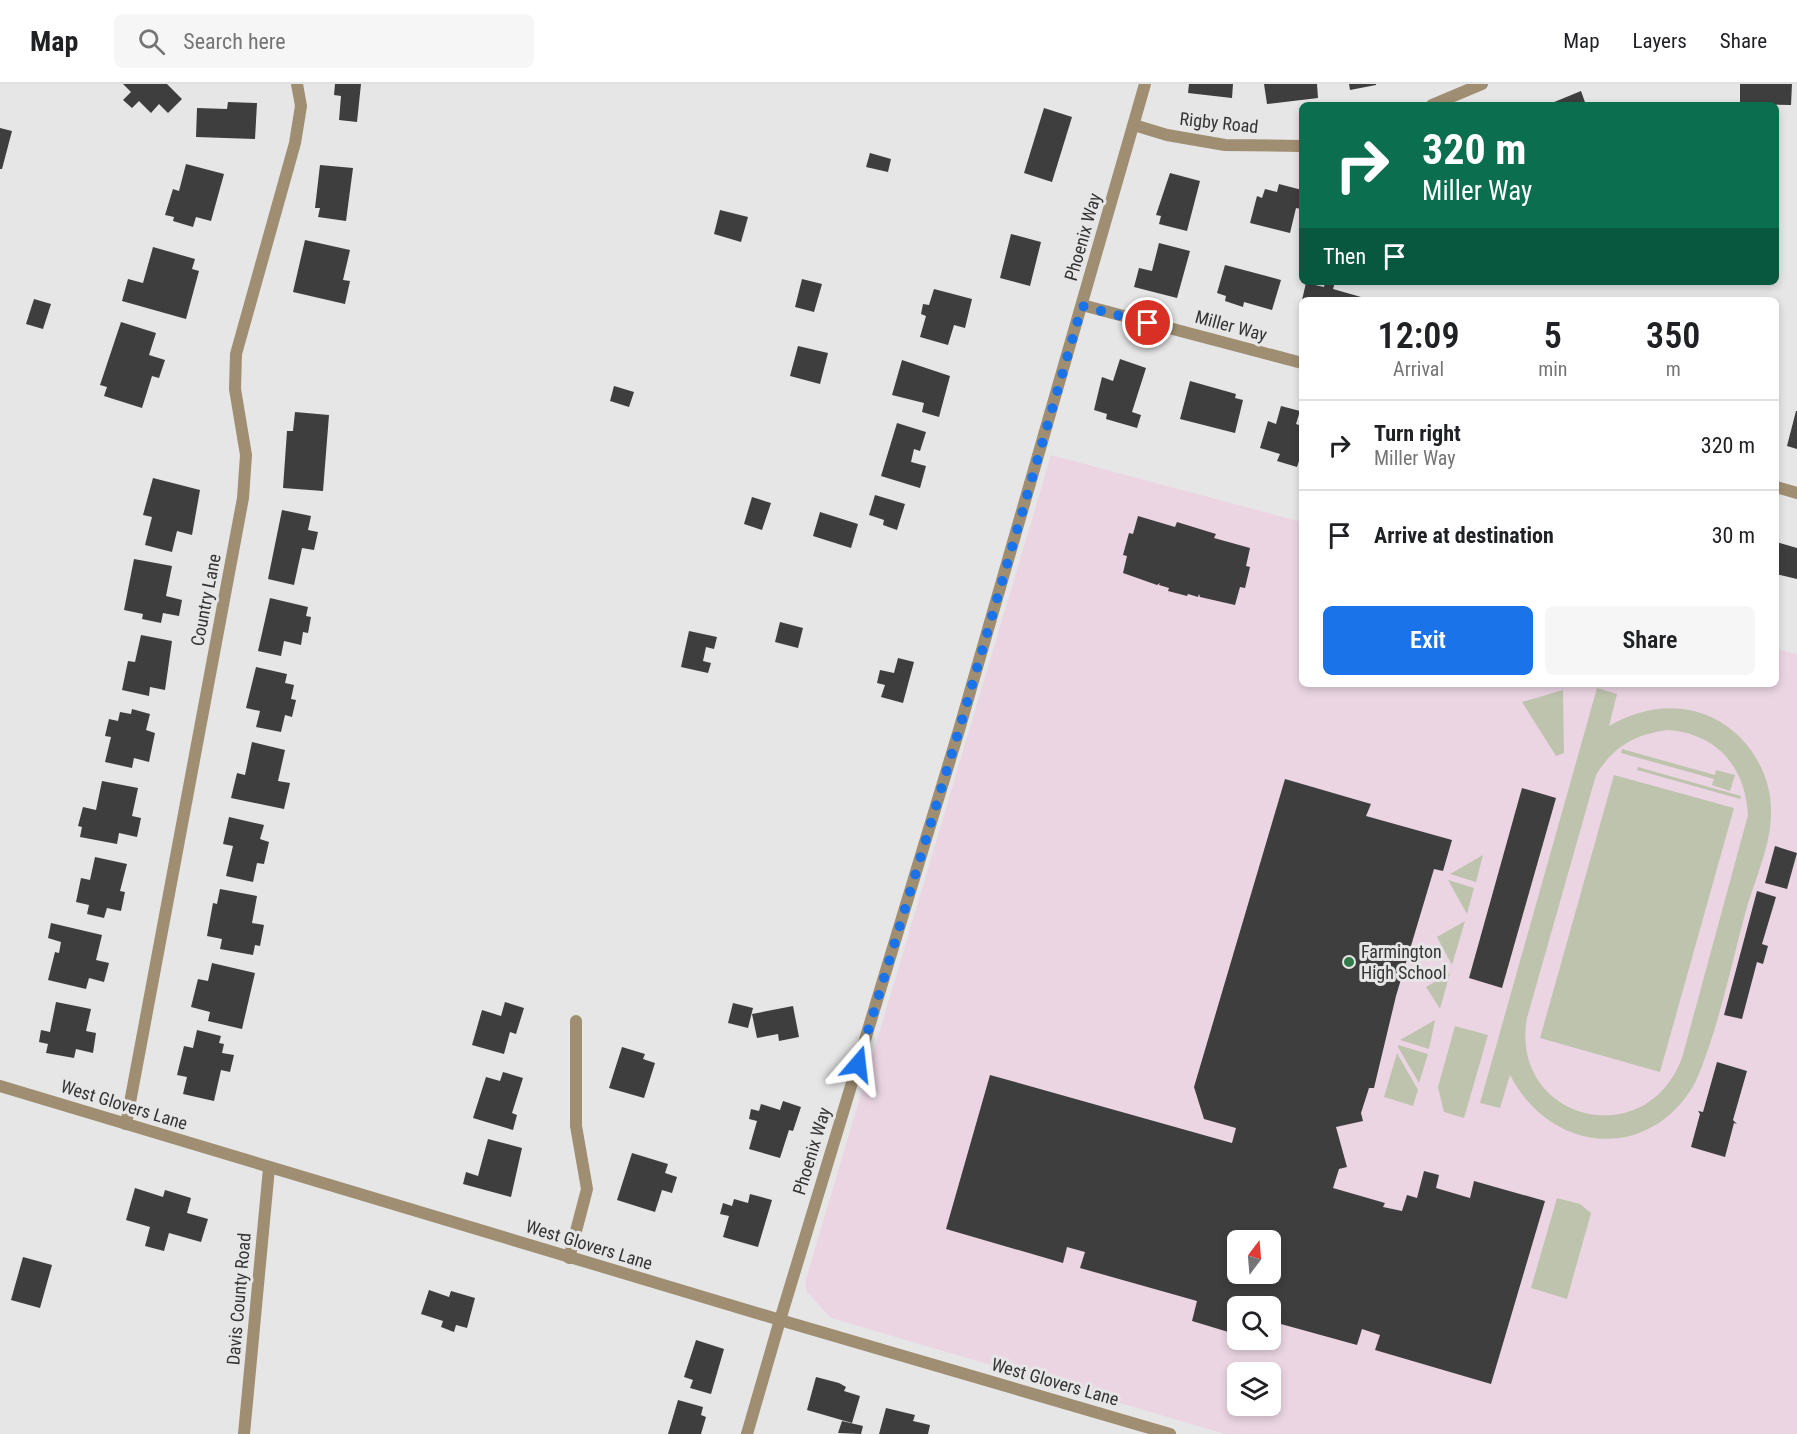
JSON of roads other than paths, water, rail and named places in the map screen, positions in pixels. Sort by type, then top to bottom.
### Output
[{"type":"street","name":"Country Lane","points":[[126,1124],[243,498],[246,455],[235,389],[236,354],[295,143],[301,106],[297,84]]},
{"type":"street","name":"Phoenix Way","points":[[747,1434],[959,730],[1145,84]]},
{"type":"street","points":[[1439,102],[1482,84]]},
{"type":"street","name":"Rigby Road","points":[[1134,125],[1167,135],[1225,145],[1299,146]]},
{"type":"street","name":"Miller Way","points":[[1082,306],[1299,362]]},
{"type":"street","points":[[1779,488],[1797,493]]},
{"type":"street","points":[[569,1258],[587,1189],[576,1126],[576,1021]]},
{"type":"street","name":"West Glovers Lane","points":[[0,1086],[569,1258],[1170,1434]]},
{"type":"street","name":"Davis County Road","points":[[244,1434],[269,1168]]},
{"type":"place","name":"Farmington High School","points":[[1349,962]]}]
